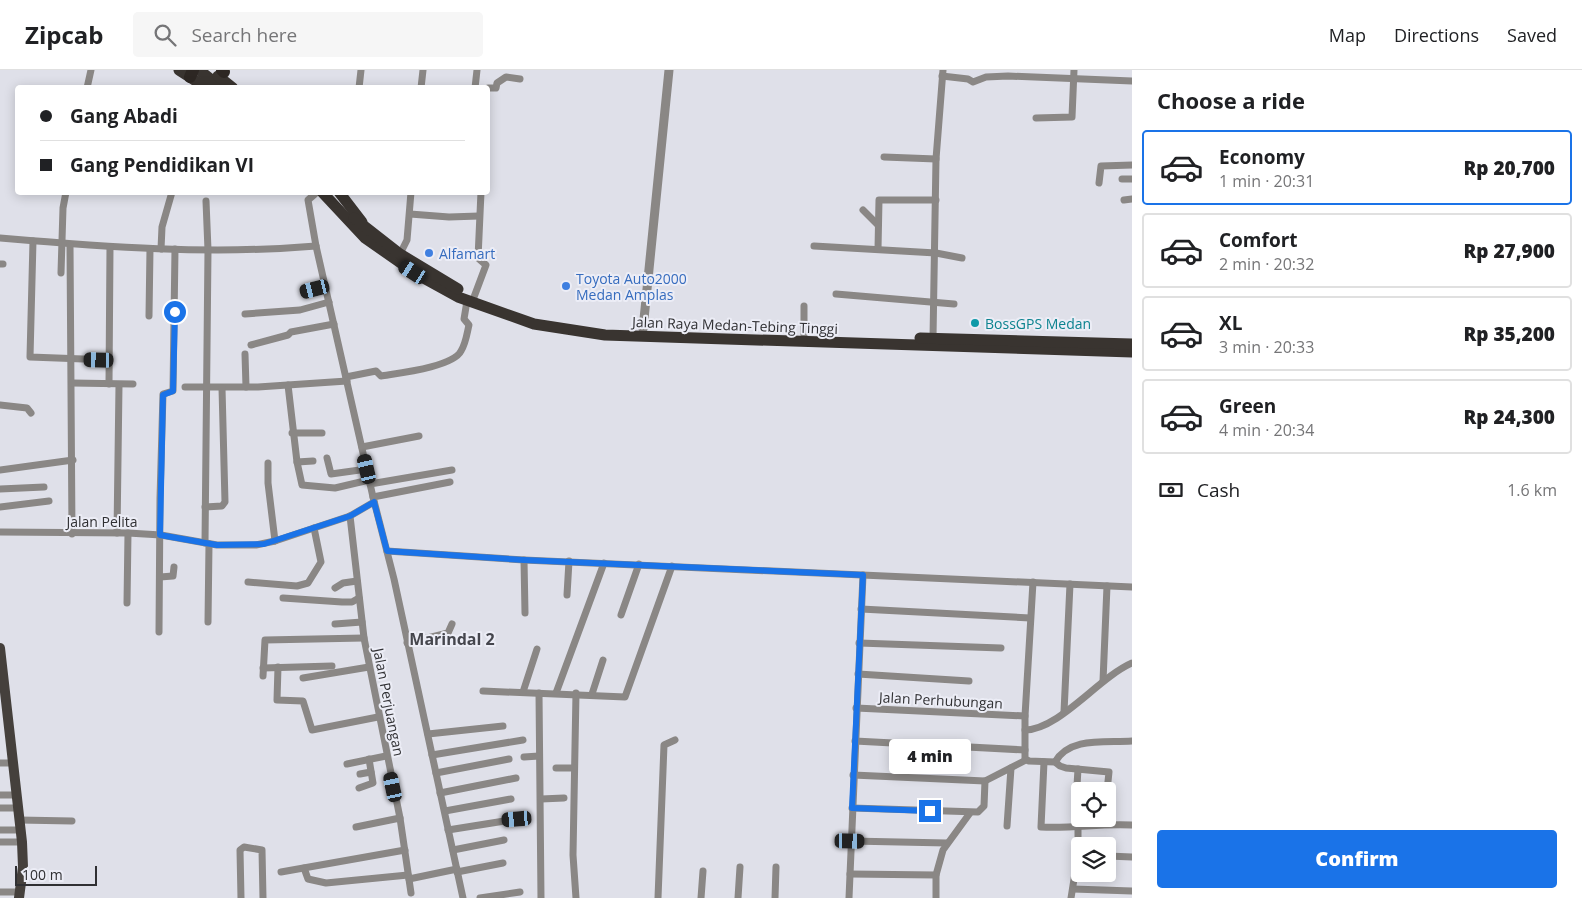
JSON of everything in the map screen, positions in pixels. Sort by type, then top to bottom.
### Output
[{"type":"highway","points":[[210,70],[229,85]]},
{"type":"highway","points":[[222,71],[238,85]]},
{"type":"highway","points":[[188,72],[203,85]]},
{"type":"highway","points":[[188,72],[216,85]]},
{"type":"highway","points":[[318,195],[341,224],[365,233]]},
{"type":"highway","points":[[319,195],[351,219],[365,233]]},
{"type":"highway","points":[[333,195],[351,219]]},
{"type":"highway","points":[[341,195],[365,233]]},
{"type":"highway","name":"Jalan Raya Medan-Tebing Tinggi","points":[[365,233],[470,299],[558,323],[600,328],[1132,344]]},
{"type":"highway","name":"Jalan Raya Medan-Tebing Tinggi","points":[[365,233],[418,276],[470,299],[549,328],[605,335],[1132,352]]},
{"type":"main road","points":[[0,648],[4,716],[13,763],[22,842],[24,868],[20,895]]},
{"type":"street","points":[[88,85],[91,70]]},
{"type":"street","points":[[360,85],[361,70]]},
{"type":"street","points":[[421,85],[423,70]]},
{"type":"street","points":[[476,85],[477,70]]},
{"type":"street","points":[[643,329],[669,70]]},
{"type":"street","points":[[1036,118],[1072,117],[1074,70]]},
{"type":"street","points":[[933,338],[936,253],[936,159],[942,73],[973,82],[986,77],[1008,73],[1132,81]]},
{"type":"street","points":[[490,88],[496,88],[497,83],[506,77],[520,79]]},
{"type":"street","points":[[884,157],[936,159]]},
{"type":"street","points":[[1099,182],[1101,166],[1132,165]]},
{"type":"street","points":[[1122,179],[1132,179]]},
{"type":"street","points":[[61,273],[61,244],[66,195]]},
{"type":"street","points":[[161,249],[162,227],[171,195]]},
{"type":"street","points":[[314,195],[308,200],[308,209],[373,499],[387,551],[463,898]]},
{"type":"street","points":[[400,254],[407,240],[411,195]]},
{"type":"street","points":[[185,387],[222,388],[288,385],[347,379],[376,371],[381,376],[448,362],[461,353],[469,325],[464,319],[470,299],[486,265],[478,258],[480,195]]},
{"type":"street","points":[[1124,200],[1132,199]]},
{"type":"street","points":[[878,250],[878,203],[880,200],[936,200]]},
{"type":"street","points":[[206,201],[208,250],[205,507],[212,594]]},
{"type":"street","points":[[863,210],[878,225]]},
{"type":"street","points":[[410,214],[449,217],[479,216]]},
{"type":"street","points":[[0,238],[70,245],[150,249],[208,250],[316,246]]},
{"type":"street","points":[[33,240],[30,357],[110,360]]},
{"type":"street","points":[[70,245],[73,460],[72,534]]},
{"type":"street","points":[[814,246],[936,253],[962,258]]},
{"type":"street","points":[[109,384],[110,247]]},
{"type":"street","points":[[149,316],[150,249]]},
{"type":"street","points":[[159,632],[163,395],[173,392],[175,249]]},
{"type":"street","points":[[305,292],[325,287]]},
{"type":"street","points":[[836,294],[954,304]]},
{"type":"street","points":[[245,314],[291,311],[329,302]]},
{"type":"street","points":[[804,306],[804,335]]},
{"type":"street","points":[[251,345],[288,335],[291,332],[334,324]]},
{"type":"street","points":[[246,354],[246,387]]},
{"type":"street","points":[[72,383],[133,384]]},
{"type":"street","points":[[117,533],[119,385]]},
{"type":"street","points":[[288,385],[292,433],[299,480],[304,486],[336,488],[452,470]]},
{"type":"street","points":[[205,507],[222,506],[225,502],[222,388]]},
{"type":"street","points":[[0,405],[27,408],[30,413]]},
{"type":"street","points":[[292,433],[322,433]]},
{"type":"street","points":[[362,447],[419,436]]},
{"type":"street","points":[[327,458],[330,474],[367,469]]},
{"type":"street","points":[[0,470],[73,460]]},
{"type":"street","points":[[297,462],[313,461]]},
{"type":"street","points":[[268,463],[268,483],[275,541]]},
{"type":"street","name":"Jalan Pelita","points":[[0,532],[128,533],[160,535],[209,544],[256,545],[275,541],[350,516],[373,499],[450,482]]},
{"type":"street","points":[[0,489],[44,487]]},
{"type":"street","points":[[0,507],[49,501]]},
{"type":"street","name":"Jalan Perjuangan","points":[[350,516],[364,638],[378,717],[400,818],[411,893]]},
{"type":"street","points":[[248,582],[297,586],[308,583],[321,562],[314,528]]},
{"type":"street","points":[[127,603],[128,533]]},
{"type":"street","points":[[208,622],[209,544]]},
{"type":"street","points":[[387,551],[524,560],[1132,587]]},
{"type":"street","points":[[524,560],[525,613]]},
{"type":"street","points":[[567,595],[569,562]]},
{"type":"street","points":[[556,693],[604,563]]},
{"type":"street","points":[[621,615],[639,564]]},
{"type":"street","points":[[483,691],[576,693],[618,698],[626,695],[672,566]]},
{"type":"street","points":[[160,577],[173,576],[174,568]]},
{"type":"street","points":[[849,898],[863,575]]},
{"type":"street","points":[[334,588],[343,583],[357,581]]},
{"type":"street","points":[[1026,760],[1025,716],[1033,582]]},
{"type":"street","points":[[1064,712],[1070,584]]},
{"type":"street","points":[[1103,681],[1107,586]]},
{"type":"street","points":[[283,598],[342,602],[359,598]]},
{"type":"street","points":[[861,609],[1030,618]]},
{"type":"street","points":[[335,624],[362,622]]},
{"type":"street","points":[[407,643],[448,633],[452,624]]},
{"type":"street","points":[[263,676],[265,640],[364,638]]},
{"type":"street","points":[[859,643],[1001,648]]},
{"type":"street","points":[[523,692],[537,650]]},
{"type":"street","points":[[592,694],[603,660]]},
{"type":"street","points":[[1025,730],[1037,729],[1064,712],[1112,674],[1132,663]]},
{"type":"street","points":[[315,666],[317,677]]},
{"type":"street","points":[[263,668],[332,666]]},
{"type":"street","points":[[278,667],[277,700],[303,701],[312,730],[378,717]]},
{"type":"street","points":[[303,678],[369,667]]},
{"type":"street","points":[[858,674],[969,682]]},
{"type":"street","points":[[539,693],[540,898]]},
{"type":"street","points":[[576,693],[574,768],[576,898]]},
{"type":"street","name":"Jalan Perhubungan","points":[[856,708],[1025,716]]},
{"type":"street","points":[[428,734],[503,726]]},
{"type":"street","points":[[432,755],[523,740]]},
{"type":"street","points":[[658,898],[664,750],[665,743],[675,740]]},
{"type":"street","points":[[855,741],[1025,750]]},
{"type":"street","points":[[1055,762],[1061,752],[1074,745],[1132,741]]},
{"type":"street","points":[[347,764],[386,756]]},
{"type":"street","points":[[524,757],[540,756]]},
{"type":"street","points":[[436,773],[509,759]]},
{"type":"street","points":[[359,788],[373,784],[368,760]]},
{"type":"street","points":[[853,774],[985,780],[1026,760],[1055,762],[1062,767],[1109,772],[1108,782]]},
{"type":"street","points":[[1044,762],[1041,827],[1071,827]]},
{"type":"street","points":[[0,763],[13,763]]},
{"type":"street","points":[[556,768],[574,768]]},
{"type":"street","points":[[1007,826],[1011,768]]},
{"type":"street","points":[[1077,782],[1078,769]]},
{"type":"street","points":[[360,774],[371,772]]},
{"type":"street","points":[[440,793],[516,778]]},
{"type":"street","points":[[852,808],[978,812],[983,808],[985,780]]},
{"type":"street","points":[[0,795],[17,795]]},
{"type":"street","points":[[541,798],[564,798]]},
{"type":"street","points":[[445,811],[510,799]]},
{"type":"street","points":[[0,808],[19,808]]},
{"type":"street","points":[[936,898],[936,875],[940,855],[970,813]]},
{"type":"street","points":[[356,826],[400,818]]},
{"type":"street","points":[[448,830],[517,819]]},
{"type":"street","points":[[19,820],[72,821]]},
{"type":"street","points":[[1116,822],[1132,825]]},
{"type":"street","points":[[1078,827],[1078,837]]},
{"type":"street","points":[[0,830],[20,830]]},
{"type":"street","points":[[453,850],[504,840]]},
{"type":"street","points":[[850,841],[947,843]]},
{"type":"street","points":[[0,842],[22,842]]},
{"type":"street","points":[[241,898],[240,850],[244,847],[262,850],[263,898]]},
{"type":"street","points":[[281,872],[405,850]]},
{"type":"street","points":[[1116,856],[1132,857]]},
{"type":"street","points":[[304,868],[308,879],[326,883],[409,877],[503,863]]},
{"type":"street","points":[[738,898],[740,867]]},
{"type":"street","points":[[775,898],[776,867]]},
{"type":"street","points":[[701,898],[702,871]]},
{"type":"street","points":[[850,874],[936,875]]},
{"type":"street","points":[[1071,898],[1074,882]]},
{"type":"street","points":[[1073,889],[1132,891]]},
{"type":"street","points":[[0,892],[20,895]]},
{"type":"street","points":[[480,898],[520,892]]},
{"type":"place","name":"Alfamart","points":[[429,253]]},
{"type":"place","name":"Toyota Auto2000 Medan Amplas","points":[[566,286]]},
{"type":"place","name":"BossGPS Medan","points":[[975,323]]},
{"type":"district","name":"Marindal 2","points":[[452,639]]},
{"type":"route","points":[[175,312],[173,391],[163,395],[160,535],[217,545],[264,544],[350,516],[374,502],[387,551],[524,560],[863,575],[852,808],[930,811]]}]
